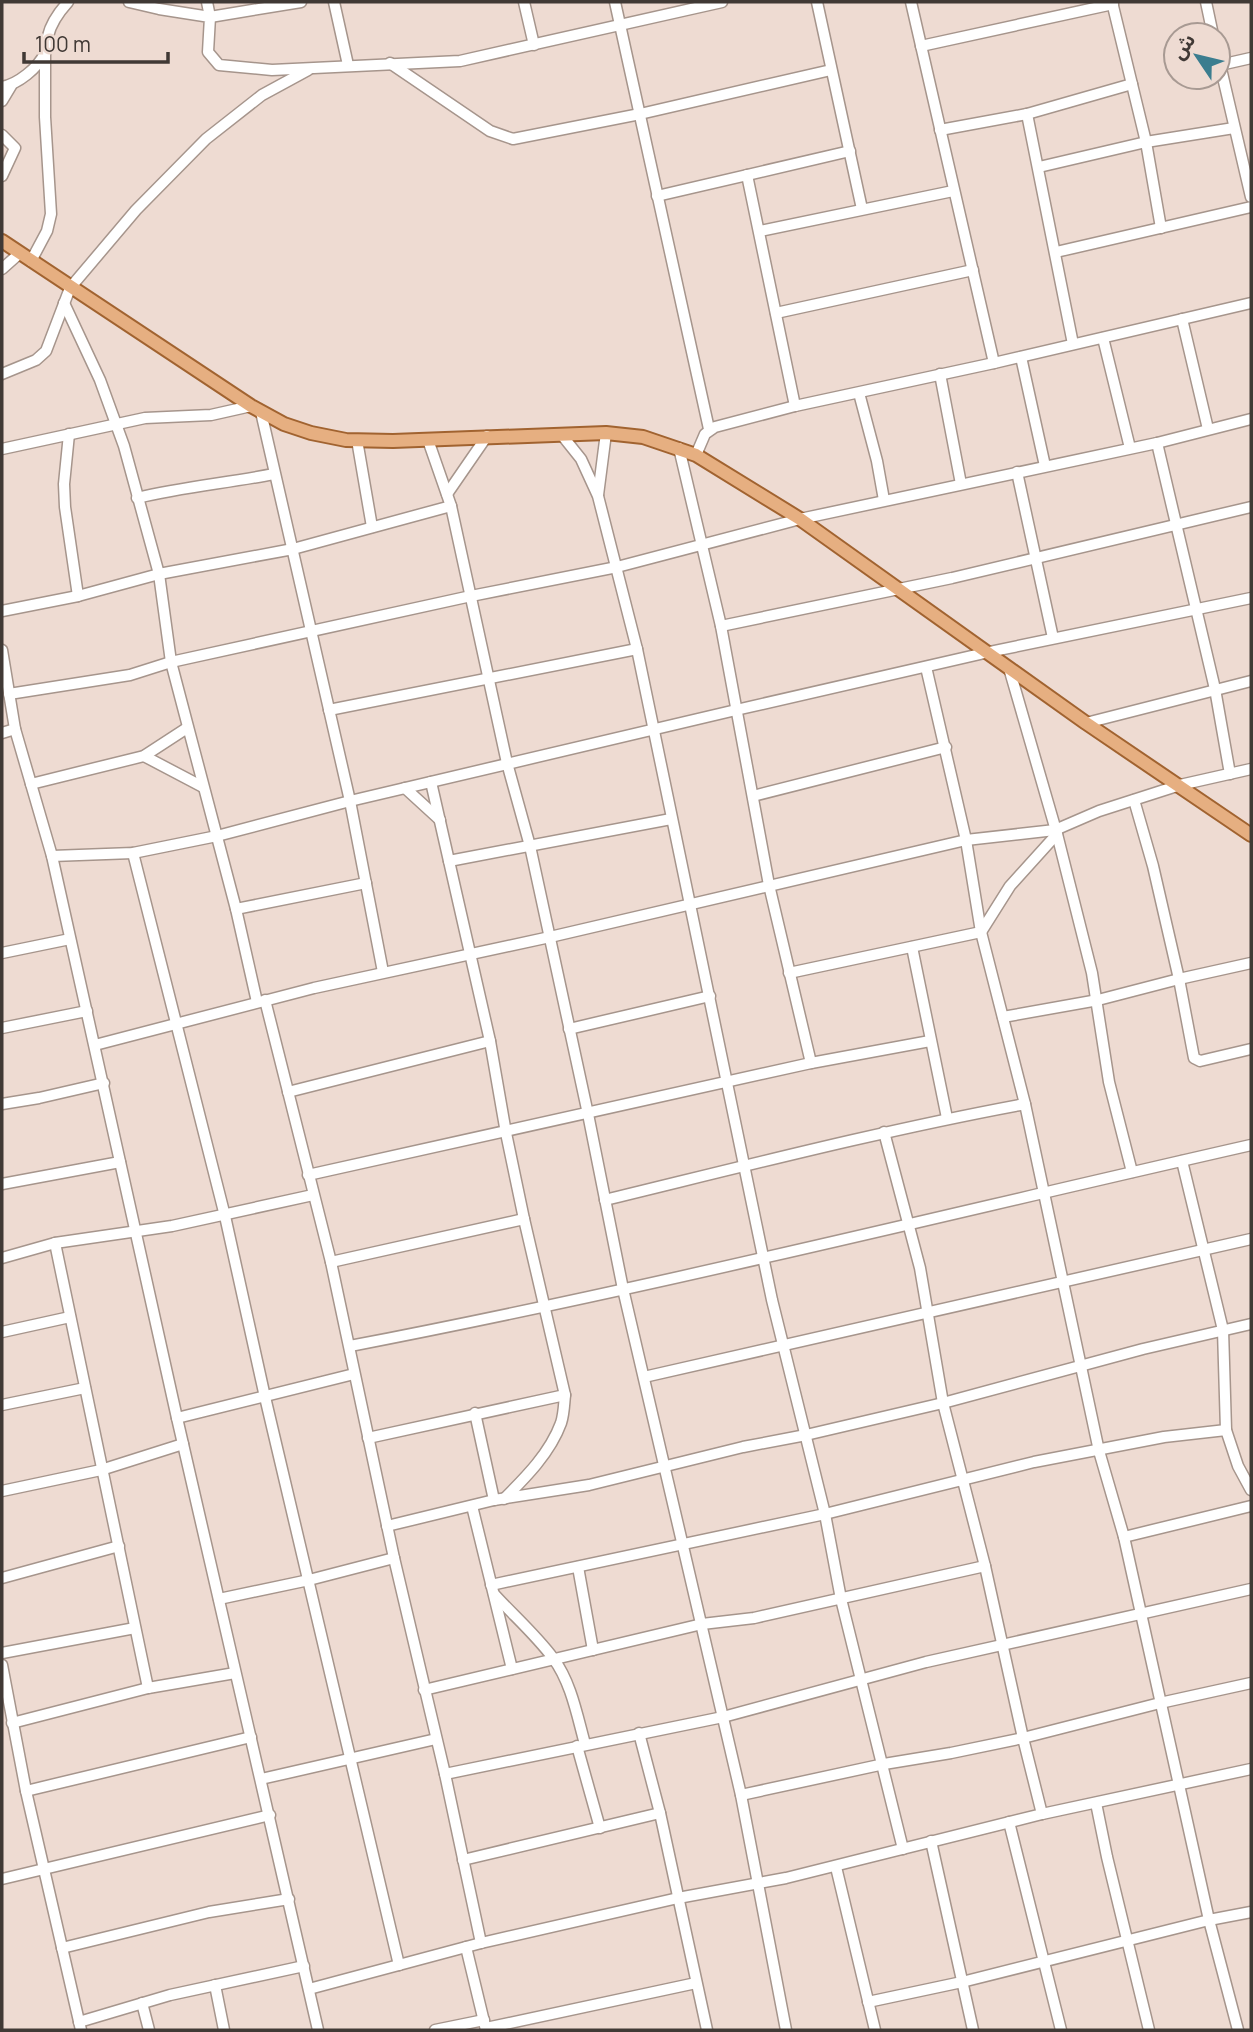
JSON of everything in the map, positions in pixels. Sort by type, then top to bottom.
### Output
[{"type":"main road","points":[[2,241],[256,409],[284,424],[311,433],[357,440],[606,433],[643,437],[696,455],[800,519],[1086,723],[1251,835]]},
{"type":"street","points":[[2,269],[26,257],[47,231],[51,214],[45,117],[45,53],[49,33],[57,15],[68,2]]},
{"type":"street","points":[[129,2],[210,17],[301,2]]},
{"type":"street","points":[[207,2],[210,17],[208,52],[219,65],[272,70],[460,61],[722,2]]},
{"type":"street","points":[[334,2],[348,65]]},
{"type":"street","points":[[524,2],[534,45]]},
{"type":"street","points":[[615,2],[709,429],[696,455]]},
{"type":"street","points":[[817,2],[862,209]]},
{"type":"street","points":[[911,2],[994,363]]},
{"type":"street","points":[[1206,2],[1210,21]]},
{"type":"street","points":[[921,46],[1112,3],[1146,142],[1161,228]]},
{"type":"street","points":[[2,101],[6,86],[28,73],[45,53]]},
{"type":"street","points":[[1232,59],[1251,58]]},
{"type":"street","points":[[390,64],[490,131],[513,139],[640,114],[831,70]]},
{"type":"street","points":[[2,374],[36,360],[46,351],[70,288],[136,210],[206,139],[262,95],[314,67]]},
{"type":"street","points":[[940,130],[1027,114],[1132,84]]},
{"type":"street","points":[[1226,91],[1251,197]]},
{"type":"street","points":[[1027,114],[1073,344]]},
{"type":"street","points":[[1039,167],[1146,142],[1234,128]]},
{"type":"street","points":[[2,135],[15,148],[2,175]]},
{"type":"street","points":[[657,196],[850,151]]},
{"type":"street","points":[[747,176],[795,406]]},
{"type":"street","points":[[760,231],[953,191]]},
{"type":"street","points":[[1056,252],[1251,207]]},
{"type":"street","points":[[776,313],[973,270]]},
{"type":"street","points":[[64,303],[100,380],[124,446],[159,575],[171,662],[187,728],[288,1092],[331,1262],[394,1558],[445,1774],[481,1943]]},
{"type":"street","points":[[709,429],[795,406],[1251,303]]},
{"type":"street","points":[[1182,319],[1208,429]]},
{"type":"street","points":[[1103,338],[1130,448]]},
{"type":"street","points":[[1021,357],[1045,466]]},
{"type":"street","points":[[940,374],[961,484]]},
{"type":"street","points":[[859,393],[884,500]]},
{"type":"street","points":[[2,449],[145,418],[211,415],[256,409],[312,631],[350,801],[383,972]]},
{"type":"street","points":[[9,694],[130,675],[171,662],[617,567],[800,519],[1157,443],[1251,419]]},
{"type":"street","points":[[561,433],[581,460],[598,496],[637,649],[782,1345],[825,1514],[841,1599],[903,1849]]},
{"type":"street","points":[[598,496],[606,433]]},
{"type":"street","points":[[69,434],[64,484],[78,596]]},
{"type":"street","points":[[447,494],[487,436]]},
{"type":"street","points":[[357,440],[372,527]]},
{"type":"street","points":[[428,440],[451,506],[507,763],[530,846],[623,1289],[741,1795],[786,2030]]},
{"type":"street","points":[[1157,443],[1215,689],[1230,774]]},
{"type":"street","points":[[679,448],[720,626],[769,885],[811,1063]]},
{"type":"street","points":[[1017,472],[1053,638]]},
{"type":"street","points":[[137,498],[187,487],[211,486],[274,474]]},
{"type":"street","points":[[2,611],[78,596],[159,575],[293,549],[451,506]]},
{"type":"street","points":[[720,626],[1034,558],[1251,507]]},
{"type":"street","points":[[52,856],[133,853],[217,836],[350,801],[736,710],[1053,638],[1251,598]]},
{"type":"street","points":[[329,710],[637,649]]},
{"type":"street","points":[[2,650],[15,729],[52,856],[177,1418],[318,2030]]},
{"type":"street","points":[[926,667],[966,840],[981,932],[1025,1104],[1099,1451],[1124,1537],[1209,1920],[1238,2030]]},
{"type":"street","points":[[1009,668],[1056,832],[1098,1000],[1109,1082],[1132,1172]]},
{"type":"street","points":[[1086,723],[1251,681]]},
{"type":"street","points":[[31,784],[144,757],[187,728]]},
{"type":"street","points":[[2,733],[15,729]]},
{"type":"street","points":[[753,796],[946,747]]},
{"type":"street","points":[[144,757],[203,787]]},
{"type":"street","points":[[95,1045],[383,972],[550,937],[966,840],[1056,832],[1099,811],[1180,785],[1251,769]]},
{"type":"street","points":[[432,782],[490,1041],[524,1219],[565,1395],[562,1421],[547,1449],[527,1476],[499,1499]]},
{"type":"street","points":[[405,788],[440,820]]},
{"type":"street","points":[[1134,800],[1153,866],[1194,1058],[1200,1061],[1251,1049]]},
{"type":"street","points":[[449,861],[671,819]]},
{"type":"street","points":[[789,973],[981,932],[1010,886],[1056,832]]},
{"type":"street","points":[[133,853],[225,1216],[399,1965]]},
{"type":"street","points":[[236,909],[366,883]]},
{"type":"street","points":[[2,953],[70,939]]},
{"type":"street","points":[[912,947],[947,1118]]},
{"type":"street","points":[[1003,1017],[1098,1000],[1251,963]]},
{"type":"street","points":[[569,1029],[710,996]]},
{"type":"street","points":[[2,1028],[87,1012]]},
{"type":"street","points":[[288,1092],[490,1041]]},
{"type":"street","points":[[309,1175],[811,1063],[930,1041]]},
{"type":"street","points":[[2,1104],[104,1083]]},
{"type":"street","points":[[606,1200],[884,1132],[1025,1104]]},
{"type":"street","points":[[884,1132],[909,1223],[943,1403],[985,1566],[1042,1814]]},
{"type":"street","points":[[350,1346],[763,1258],[1251,1145]]},
{"type":"street","points":[[2,1184],[120,1161]]},
{"type":"street","points":[[1182,1161],[1223,1330],[1226,1430],[1238,1466],[1251,1490]]},
{"type":"street","points":[[2,1258],[55,1243],[136,1233],[313,1195]]},
{"type":"street","points":[[331,1262],[524,1219]]},
{"type":"street","points":[[644,1377],[1251,1239]]},
{"type":"street","points":[[55,1243],[148,1689]]},
{"type":"street","points":[[2,1332],[69,1317]]},
{"type":"street","points":[[387,1526],[499,1499],[566,1490],[666,1468],[743,1447],[943,1403],[1251,1324]]},
{"type":"street","points":[[177,1418],[354,1374]]},
{"type":"street","points":[[2,1405],[85,1388]]},
{"type":"street","points":[[368,1438],[565,1395]]},
{"type":"street","points":[[475,1413],[499,1499]]},
{"type":"street","points":[[493,1590],[578,1567],[825,1514],[1034,1462],[1164,1437],[1226,1430]]},
{"type":"street","points":[[2,1491],[101,1470],[183,1444]]},
{"type":"street","points":[[472,1506],[512,1669]]},
{"type":"street","points":[[1124,1537],[1251,1506]]},
{"type":"street","points":[[2,1578],[119,1546]]},
{"type":"street","points":[[219,1599],[394,1558]]},
{"type":"street","points":[[424,1690],[702,1624],[754,1618],[985,1566]]},
{"type":"street","points":[[578,1567],[593,1650]]},
{"type":"street","points":[[445,1774],[639,1732],[723,1717],[860,1679],[1251,1589]]},
{"type":"street","points":[[493,1590],[554,1659],[565,1681],[576,1709],[581,1745],[600,1828]]},
{"type":"street","points":[[2,1653],[135,1628]]},
{"type":"street","points":[[2,1665],[43,1870],[80,2026],[142,2003],[304,1966]]},
{"type":"street","points":[[12,1723],[148,1689],[236,1673]]},
{"type":"street","points":[[741,1795],[1023,1738],[1251,1683]]},
{"type":"street","points":[[639,1732],[660,1813],[707,2030]]},
{"type":"street","points":[[26,1791],[251,1737]]},
{"type":"street","points":[[261,1779],[436,1739]]},
{"type":"street","points":[[309,1989],[481,1943],[678,1898],[836,1867],[1042,1814],[1251,1769]]},
{"type":"street","points":[[1096,1803],[1149,2030]]},
{"type":"street","points":[[463,1860],[660,1813]]},
{"type":"street","points":[[2,1879],[270,1815]]},
{"type":"street","points":[[1010,1822],[1061,2030]]},
{"type":"street","points":[[931,1841],[973,2030]]},
{"type":"street","points":[[836,1867],[875,2030]]},
{"type":"street","points":[[62,1948],[209,1912],[289,1899]]},
{"type":"street","points":[[868,2002],[1251,1912]]},
{"type":"street","points":[[466,1947],[485,2026]]},
{"type":"street","points":[[435,2030],[485,2026],[696,1983]]},
{"type":"street","points":[[215,1985],[224,2030]]},
{"type":"street","points":[[142,2003],[149,2030]]}]
